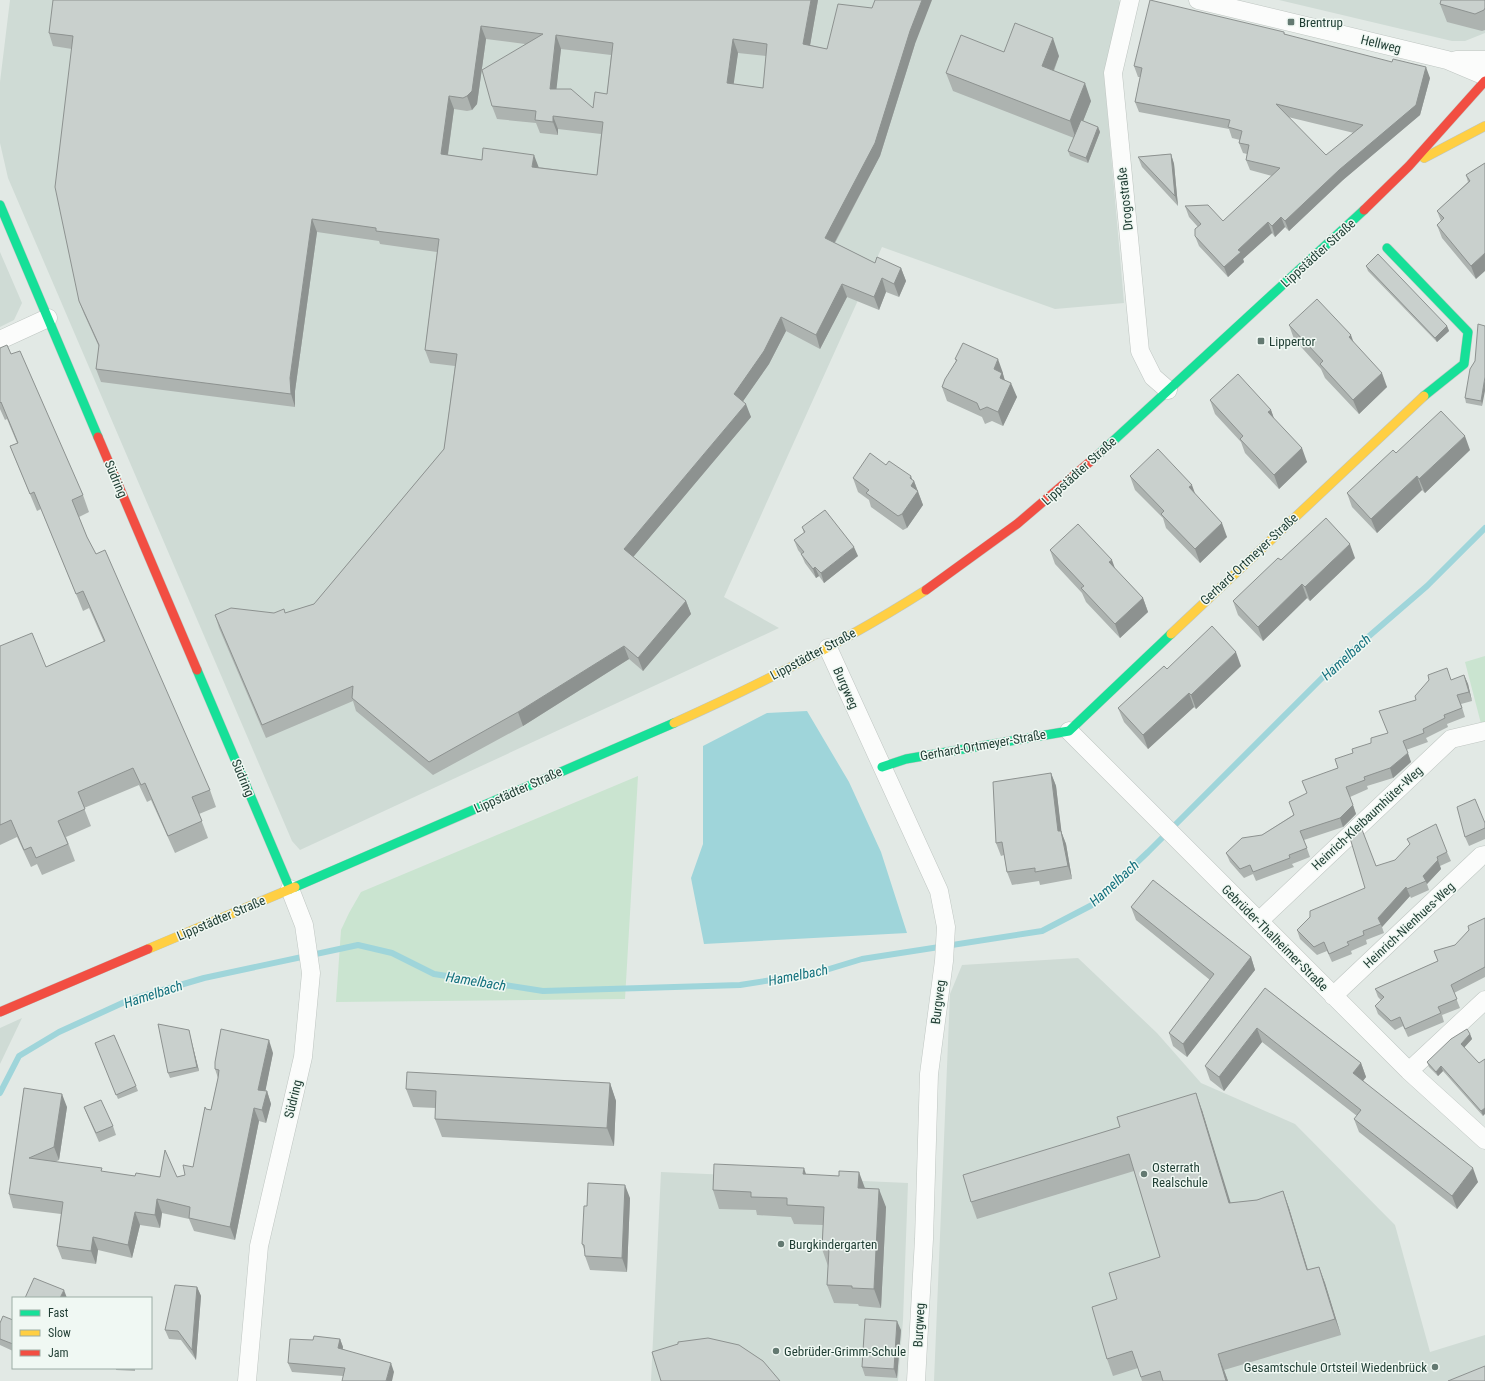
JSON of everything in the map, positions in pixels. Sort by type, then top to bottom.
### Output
[{"type":"street","name":"Drogostraße","points":[[1130,0],[1112,73],[1140,351],[1153,377],[1168,390]]},
{"type":"street","name":"Hellweg","points":[[1198,0],[1447,60],[1485,76]]},
{"type":"street","name":"Hellweg","points":[[1447,60],[1485,60]]},
{"type":"street","name":"Lippstädter Straße","points":[[0,1012],[290,889],[628,742],[775,675],[828,648],[905,603],[958,568],[1037,508],[1080,471],[1351,223],[1409,166],[1485,81]]},
{"type":"street","points":[[1409,166],[1485,126]]},
{"type":"street","name":"Südring","points":[[0,205],[304,925],[311,973],[303,1057],[259,1246],[247,1381]]},
{"type":"street","name":"Gerhard-Ortmeyer-Straße","points":[[882,767],[906,759],[1069,731],[1409,410],[1432,389],[1464,364],[1468,332],[1387,248]]},
{"type":"street","points":[[0,340],[48,318]]},
{"type":"street","name":"Burgweg","points":[[828,648],[939,891],[946,928],[944,961],[929,1074],[924,1239],[916,1381]]},
{"type":"street","name":"Gebrüder-Thalheimer-Straße","points":[[1069,731],[1408,1071],[1485,1140]]},
{"type":"street","name":"Heinrich-Kleibaumhüter-Weg","points":[[1258,921],[1451,739],[1485,731]]},
{"type":"street","name":"Heinrich-Nienhues-Weg","points":[[1334,996],[1481,856],[1485,855]]},
{"type":"street","points":[[1408,1071],[1485,1000]]},
{"type":"shaded area","points":[[10,0],[1119,0],[1121,4],[1104,73],[1124,303],[1055,309],[882,247],[724,597],[779,628],[300,850],[292,841],[8,178],[0,143],[0,82]]},
{"type":"shaded area","points":[[1279,0],[1485,0],[1485,33],[1465,41],[1452,41]]},
{"type":"shaded area","points":[[0,252],[22,303],[14,320],[0,327]]},
{"type":"shaded area","name":"Osterrath Realschule","points":[[1078,958],[1157,1033],[1201,1083],[1295,1124],[1395,1225],[1430,1352],[1485,1335],[1485,1381],[934,1381],[950,994],[962,965]]},
{"type":"shaded area","points":[[22,1018],[0,1064],[0,1028]]},
{"type":"shaded area","name":"Burgkindergarten","points":[[661,1172],[908,1183],[903,1320],[898,1381],[651,1381]]},
{"type":"green space","points":[[1485,656],[1485,739],[1465,662]]},
{"type":"green space","points":[[638,776],[625,999],[336,1002],[341,930],[361,892]]},
{"type":"water","points":[[807,711],[849,782],[881,852],[907,933],[704,944],[691,878],[703,844],[703,746],[767,713]]},
{"type":"building","points":[[53,0],[811,0],[803,44],[827,49],[838,4],[872,8],[875,0],[922,0],[910,31],[875,143],[825,238],[875,263],[877,257],[901,268],[894,284],[882,278],[874,297],[842,284],[816,335],[781,317],[764,351],[734,394],[746,404],[624,549],[686,601],[638,658],[624,646],[518,712],[429,762],[352,698],[353,686],[262,725],[215,615],[231,608],[274,613],[284,609],[285,613],[314,604],[444,449],[457,354],[425,350],[439,239],[376,231],[376,228],[312,219],[290,378],[291,394],[96,369],[99,345],[79,301],[55,187],[73,36],[49,33]],"holes":[[[481,26],[543,34],[482,70],[492,106],[536,111],[535,120],[553,122],[553,116],[603,122],[597,175],[532,167],[534,155],[483,148],[482,160],[441,154],[449,96],[463,98],[472,91]],[[556,35],[613,43],[607,94],[595,92],[593,108],[571,89],[550,89]],[[733,39],[767,44],[763,88],[727,83]]]},
{"type":"building","points":[[1150,0],[1284,32],[1284,34],[1392,62],[1393,59],[1426,67],[1416,105],[1339,170],[1285,221],[1281,217],[1272,226],[1268,222],[1238,250],[1241,252],[1224,267],[1195,236],[1195,229],[1201,224],[1185,206],[1208,205],[1223,221],[1280,168],[1246,160],[1249,145],[1239,143],[1242,131],[1228,127],[1230,120],[1135,102],[1142,68],[1134,66]],"holes":[[[1276,104],[1363,125],[1326,155]]]},
{"type":"building","points":[[1441,0],[1485,0],[1485,8],[1484,10],[1475,14],[1440,4]]},
{"type":"building","points":[[1015,23],[1053,38],[1042,66],[1085,83],[1070,121],[946,73],[961,35],[1004,52]]},
{"type":"building","points":[[1081,120],[1098,127],[1086,158],[1068,151]]},
{"type":"building","points":[[1171,154],[1175,196],[1138,157]]},
{"type":"building","points":[[1485,163],[1485,253],[1471,266],[1437,225],[1444,218],[1437,211],[1470,181],[1466,175]]},
{"type":"building","points":[[1378,254],[1447,326],[1435,338],[1366,266]]},
{"type":"building","points":[[1317,299],[1351,335],[1349,337],[1382,373],[1353,400],[1320,364],[1323,361],[1289,325]]},
{"type":"building","points":[[1478,324],[1485,326],[1485,377],[1481,401],[1465,398],[1470,369],[1475,361]]},
{"type":"building","points":[[963,343],[998,359],[994,369],[1002,373],[1000,378],[1011,383],[998,412],[987,407],[980,410],[977,403],[942,387],[945,379],[957,360],[955,359]]},
{"type":"building","points":[[7,345],[11,354],[20,351],[83,495],[72,500],[87,537],[96,554],[105,550],[210,790],[192,797],[202,821],[168,836],[145,783],[141,785],[133,768],[78,792],[85,809],[58,821],[68,844],[36,858],[31,847],[24,850],[11,820],[0,825],[0,646],[32,633],[46,667],[105,641],[83,591],[76,594],[34,492],[30,494],[10,446],[18,443],[1,402],[0,403],[0,348]]},
{"type":"building","points":[[1238,374],[1271,410],[1268,412],[1302,448],[1274,475],[1240,439],[1243,436],[1210,400]]},
{"type":"building","points":[[1441,411],[1465,436],[1419,479],[1417,476],[1371,519],[1347,493],[1393,450],[1396,453]]},
{"type":"building","points":[[1158,449],[1192,485],[1189,487],[1222,523],[1195,549],[1161,514],[1164,511],[1130,476]]},
{"type":"building","points":[[870,453],[886,465],[889,461],[911,476],[910,478],[914,481],[911,486],[918,491],[902,514],[898,516],[866,493],[869,490],[853,478]]},
{"type":"building","points":[[825,510],[854,547],[821,573],[815,567],[813,569],[801,554],[804,552],[794,540],[805,532],[802,527]]},
{"type":"building","points":[[1326,518],[1350,544],[1305,587],[1302,584],[1258,627],[1233,601],[1278,558],[1281,560]]},
{"type":"building","points":[[1078,524],[1112,560],[1109,562],[1143,598],[1115,624],[1081,588],[1084,586],[1050,550]]},
{"type":"building","points":[[1212,626],[1236,652],[1191,695],[1189,693],[1143,735],[1118,708],[1164,666],[1167,669]]},
{"type":"building","points":[[1447,668],[1451,680],[1464,675],[1469,692],[1457,695],[1462,708],[1444,715],[1445,718],[1423,729],[1424,733],[1403,741],[1408,753],[1390,768],[1364,777],[1365,780],[1346,787],[1353,805],[1340,818],[1300,831],[1307,848],[1289,855],[1290,858],[1253,872],[1250,865],[1240,869],[1226,853],[1242,838],[1262,835],[1294,815],[1289,802],[1307,793],[1302,781],[1338,768],[1335,759],[1353,753],[1352,749],[1371,743],[1371,738],[1388,733],[1379,711],[1416,700],[1415,696],[1429,680],[1428,675]]},
{"type":"building","points":[[1051,773],[1058,831],[1061,831],[1068,866],[1035,872],[1035,868],[1007,872],[1002,842],[996,843],[993,782]]},
{"type":"building","points":[[1475,799],[1485,823],[1485,828],[1465,837],[1457,807]]},
{"type":"building","points":[[1436,824],[1447,852],[1437,857],[1438,860],[1423,876],[1426,881],[1407,889],[1406,887],[1378,918],[1381,924],[1363,931],[1364,935],[1347,942],[1349,945],[1329,954],[1324,942],[1314,947],[1297,930],[1310,917],[1310,911],[1365,888],[1350,838],[1361,827],[1376,866],[1395,860],[1410,844],[1407,839]]},
{"type":"building","points":[[1153,880],[1251,957],[1183,1044],[1169,1033],[1214,974],[1131,907]]},
{"type":"building","points":[[1485,918],[1485,967],[1451,985],[1457,999],[1438,1007],[1441,1013],[1405,1029],[1400,1017],[1391,1021],[1375,1006],[1384,997],[1375,989],[1438,961],[1434,951],[1455,945],[1469,930],[1468,926]]},
{"type":"building","points":[[1265,988],[1361,1063],[1353,1073],[1473,1168],[1452,1196],[1354,1119],[1361,1110],[1257,1028],[1219,1077],[1205,1066]]},
{"type":"building","points":[[158,1024],[189,1030],[197,1067],[168,1073]]},
{"type":"building","points":[[221,1029],[269,1040],[258,1090],[267,1091],[262,1110],[254,1108],[230,1227],[189,1218],[190,1207],[157,1199],[155,1215],[135,1212],[128,1245],[93,1237],[91,1251],[57,1246],[63,1202],[9,1194],[24,1088],[62,1094],[54,1147],[29,1158],[102,1168],[101,1171],[135,1176],[136,1173],[160,1177],[165,1150],[177,1177],[185,1175],[183,1165],[193,1167],[205,1107],[206,1109],[211,1110],[219,1070],[215,1069],[215,1062]]},
{"type":"building","points":[[1467,1029],[1470,1034],[1461,1044],[1479,1063],[1485,1059],[1485,1108],[1481,1111],[1441,1066],[1436,1072],[1427,1062],[1451,1039]]},
{"type":"building","points":[[114,1035],[136,1086],[116,1095],[95,1043]]},
{"type":"building","points":[[407,1072],[610,1083],[607,1128],[435,1119],[436,1091],[406,1089]]},
{"type":"building","points":[[1196,1093],[1229,1203],[1257,1200],[1283,1191],[1307,1270],[1319,1267],[1335,1319],[1218,1354],[1226,1381],[1163,1381],[1160,1371],[1141,1377],[1132,1351],[1107,1359],[1092,1307],[1117,1299],[1109,1273],[1160,1257],[1129,1154],[971,1202],[963,1175],[1120,1127],[1117,1117]]},
{"type":"building","points":[[101,1100],[113,1126],[96,1133],[84,1107]]},
{"type":"building","points":[[714,1164],[804,1168],[803,1174],[839,1176],[839,1171],[859,1172],[858,1188],[879,1189],[874,1289],[827,1285],[829,1249],[822,1249],[824,1207],[787,1205],[787,1198],[751,1197],[751,1192],[713,1190]]},
{"type":"building","points":[[588,1183],[625,1185],[622,1258],[585,1256],[584,1245],[582,1244],[584,1206],[587,1206]]},
{"type":"building","points":[[34,1278],[64,1290],[60,1297],[25,1297]]},
{"type":"building","points":[[175,1285],[197,1287],[192,1350],[178,1331],[165,1330]]},
{"type":"building","points":[[3,1316],[12,1320],[12,1344],[0,1339],[0,1323]]},
{"type":"building","points":[[865,1319],[897,1321],[894,1369],[862,1367]]},
{"type":"building","points":[[314,1336],[340,1339],[338,1348],[391,1363],[386,1381],[342,1381],[345,1368],[288,1363],[290,1339],[313,1340]]},
{"type":"building","points":[[708,1338],[739,1345],[763,1361],[780,1381],[661,1381],[652,1352],[678,1344],[678,1342]]},
{"type":"building","points":[[1485,1366],[1485,1381],[1448,1381]]},
{"type":"waterway","name":"Hamelbach","points":[[0,1093],[19,1056],[59,1032],[129,1000],[204,978],[358,945],[392,953],[434,974],[543,991],[740,985],[816,973],[862,959],[1042,931],[1092,905],[1148,852],[1331,669],[1427,586],[1485,528]]},
{"type":"traffic: fast","points":[[0,205],[98,437]]},
{"type":"traffic: fast","points":[[1099,454],[1364,210]]},
{"type":"traffic: fast","points":[[1387,248],[1468,332],[1464,364],[1424,396]]},
{"type":"traffic: fast","points":[[882,767],[906,759],[1069,731],[1171,634]]},
{"type":"traffic: fast","points":[[197,670],[290,889]]},
{"type":"traffic: fast","points":[[295,887],[674,723]]},
{"type":"traffic: slow","points":[[1424,158],[1485,126]]},
{"type":"traffic: slow","points":[[1171,634],[1424,396]]},
{"type":"traffic: slow","points":[[674,723],[803,661],[865,627],[926,590]]},
{"type":"traffic: slow","points":[[148,949],[295,887]]},
{"type":"traffic: jam","points":[[1364,210],[1409,166],[1485,81]]},
{"type":"traffic: jam","points":[[98,437],[197,670]]},
{"type":"traffic: jam","points":[[926,590],[1017,524],[1099,454]]},
{"type":"traffic: jam","points":[[0,1012],[148,949]]},
{"type":"place","name":"Brentrup","points":[[1291,22]]},
{"type":"place","name":"Lippertor","points":[[1261,341]]},
{"type":"place","name":"Osterrath Realschule","points":[[1144,1174]]},
{"type":"place","name":"Burgkindergarten","points":[[781,1244]]},
{"type":"place","name":"Gebrüder-Grimm-Schule","points":[[776,1351]]},
{"type":"place","name":"Gesamtschule Ortsteil Wiedenbrück","points":[[1435,1367]]}]
